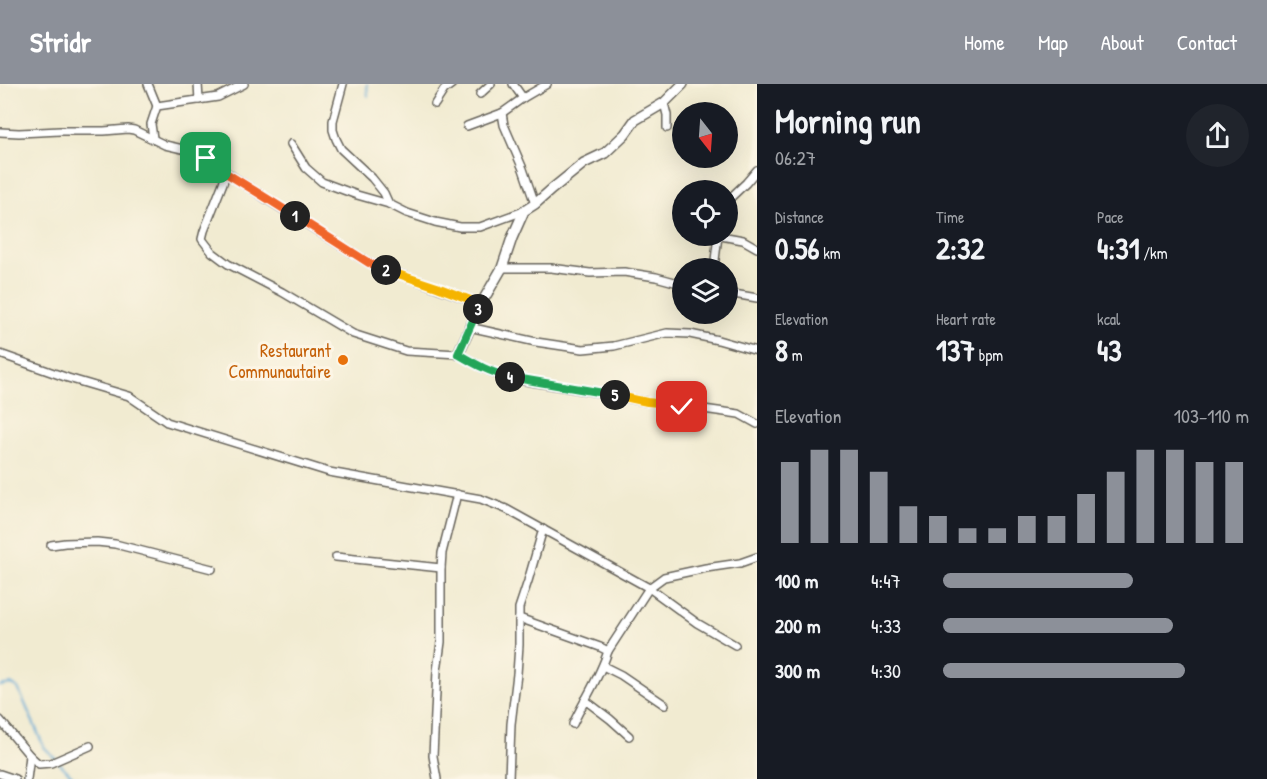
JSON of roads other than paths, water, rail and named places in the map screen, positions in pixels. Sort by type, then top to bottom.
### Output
[{"type":"street","points":[[148,84],[157,106],[151,124],[153,138]]},
{"type":"street","points":[[198,84],[199,100]]},
{"type":"street","points":[[157,106],[218,97],[244,84]]},
{"type":"street","points":[[343,84],[333,121],[336,139],[341,150],[372,178],[384,193],[389,204]]},
{"type":"street","points":[[435,104],[444,90],[452,84]]},
{"type":"street","points":[[480,94],[491,84]]},
{"type":"street","points":[[513,84],[523,98]]},
{"type":"street","points":[[291,144],[306,168],[322,182],[435,222],[468,228],[480,227],[501,221],[535,204],[584,164],[605,153],[636,120],[664,103],[683,84]]},
{"type":"street","points":[[467,126],[502,113],[544,85]]},
{"type":"street","points":[[664,103],[667,128]]},
{"type":"street","points":[[502,113],[504,125],[535,204]]},
{"type":"street","points":[[0,132],[128,129],[165,145],[196,152],[369,263],[481,304]]},
{"type":"street","points":[[738,191],[757,170]]},
{"type":"street","points":[[226,173],[202,239],[228,264],[282,292],[353,334],[406,351],[458,354],[499,375],[520,380],[647,402],[739,414],[757,424]]},
{"type":"street","points":[[458,354],[481,304],[502,268],[524,211]]},
{"type":"street","points":[[738,239],[757,248]]},
{"type":"street","points":[[502,268],[550,268],[590,273],[624,272],[672,281]]},
{"type":"street","points":[[738,295],[757,298]]},
{"type":"street","points":[[470,327],[536,342],[583,349],[614,346],[667,333],[690,334],[757,351]]},
{"type":"street","points":[[0,354],[129,396],[166,422],[319,469],[481,499],[506,509],[649,588],[692,620],[735,645]]},
{"type":"street","points":[[437,779],[433,756],[437,671],[441,642],[442,553],[457,494]]},
{"type":"street","points":[[509,779],[511,723],[517,674],[519,608],[543,529]]},
{"type":"street","points":[[51,545],[97,542],[115,544],[212,569]]},
{"type":"street","points":[[336,557],[441,568]]},
{"type":"street","points":[[573,724],[603,666],[610,646],[649,588],[664,577],[740,563],[757,557]]},
{"type":"street","points":[[519,618],[608,651]]},
{"type":"street","points":[[603,666],[621,675],[665,705]]},
{"type":"street","points":[[585,700],[629,736]]},
{"type":"street","points":[[0,720],[39,764],[51,763],[90,746]]},
{"type":"street","points":[[27,779],[30,756]]},
{"type":"street","points":[[0,774],[15,779]]},
{"type":"waterway","points":[[367,84],[368,96]]},
{"type":"waterway","points":[[0,686],[11,684],[18,688],[44,747],[75,779]]},
{"type":"place","name":"Restaurant Communautaire","points":[[343,360]]}]
